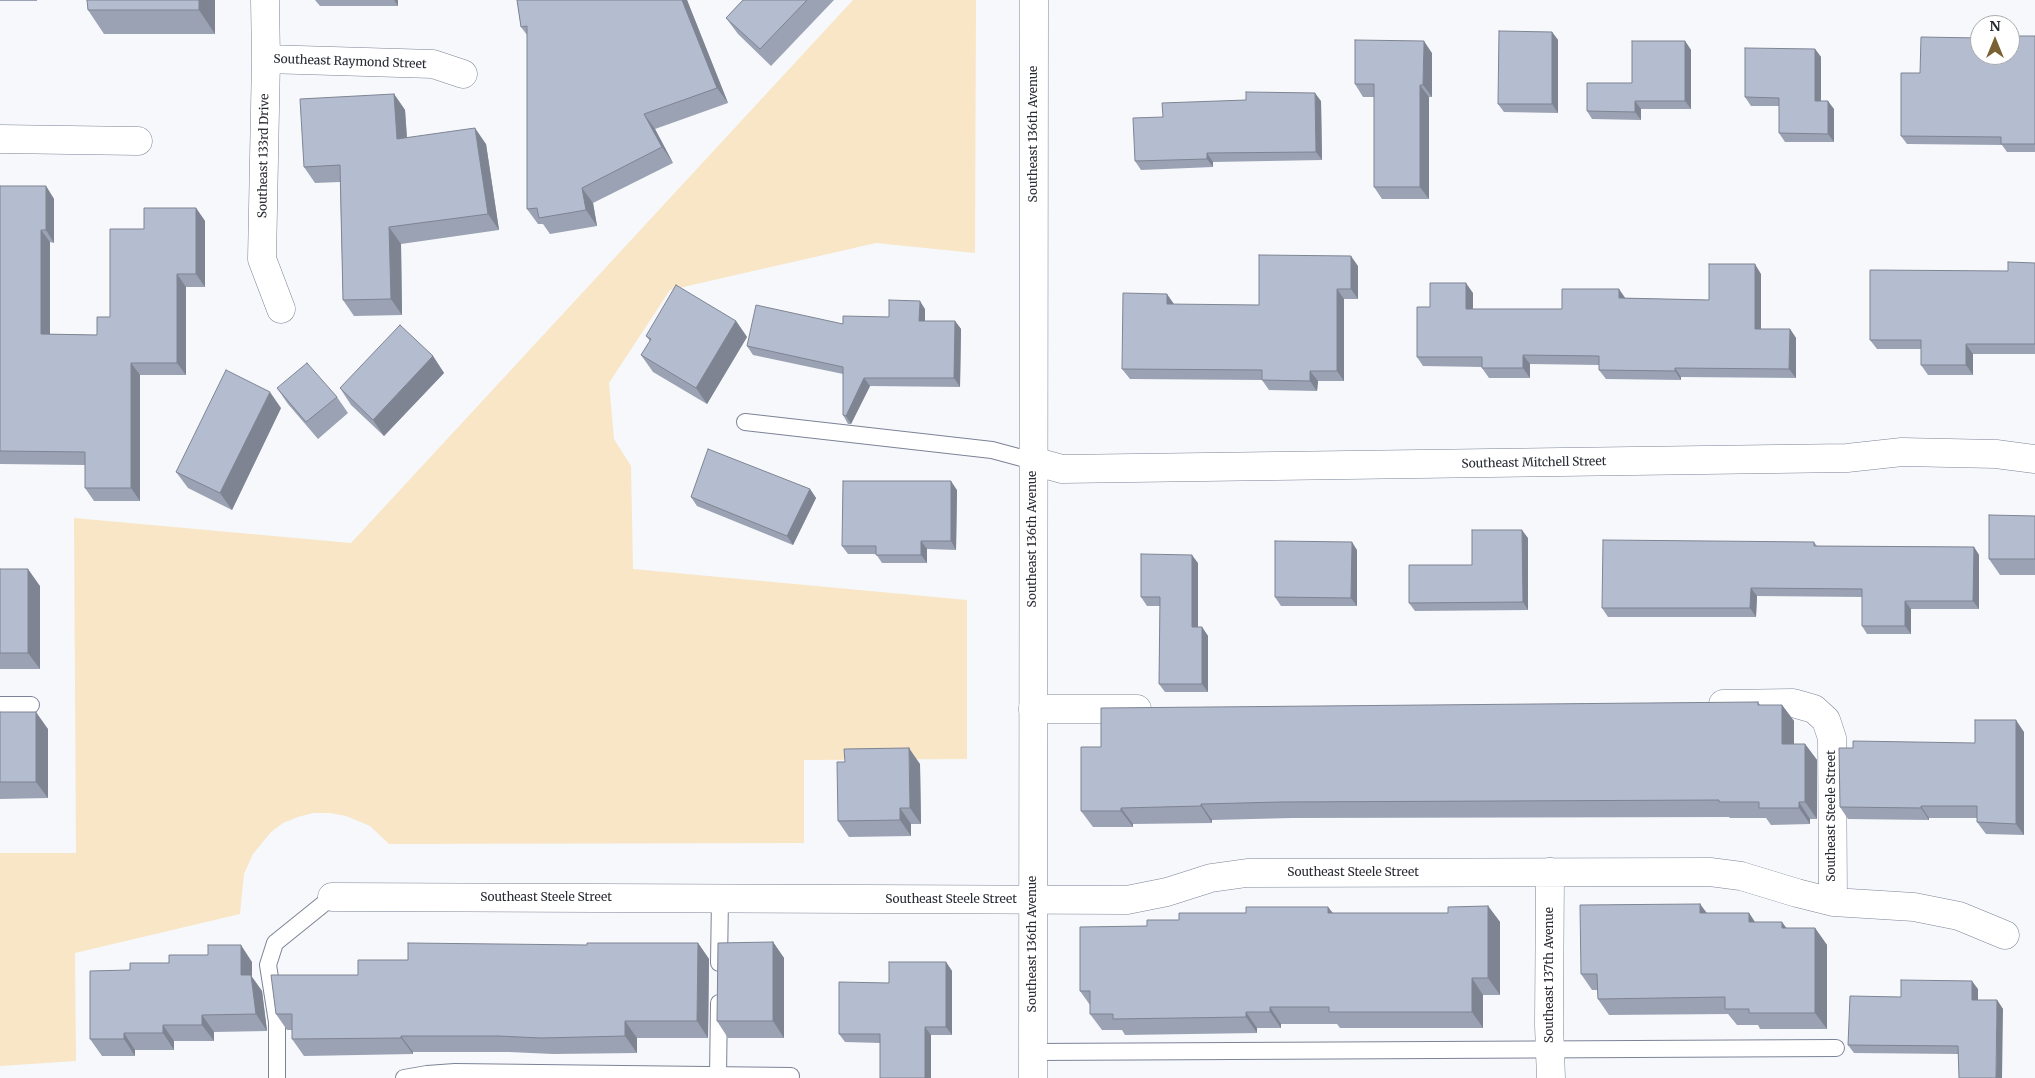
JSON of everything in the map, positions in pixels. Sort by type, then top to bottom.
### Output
[{"type":"street","name":"Southeast 133rd Drive","points":[[265,0],[266,59],[262,259],[281,309]]},
{"type":"street","name":"Southeast 136th Avenue","points":[[1033,1065],[1034,0]]},
{"type":"street","name":"Southeast Raymond Street","points":[[266,59],[433,64],[463,74]]},
{"type":"street","points":[[0,139],[138,141]]},
{"type":"street","name":"Southeast Mitchell Street","points":[[1033,462],[1062,469],[1847,458],[1902,452],[1996,454],[2035,459]]},
{"type":"street","name":"Southeast Steele Street","points":[[1698,704],[1793,703],[1814,709],[1826,720],[1832,738],[1833,902]]},
{"type":"street","points":[[1033,709],[1162,708]]},
{"type":"street","name":"Southeast 137th Avenue","points":[[1550,872],[1550,1050],[1552,1078]]},
{"type":"street","name":"Southeast Steele Street","points":[[332,897],[1127,900],[1167,892],[1211,878],[1247,874],[1710,872],[1741,876],[1833,902],[1914,907],[1960,916],[2005,935]]},
{"type":"lane","points":[[745,422],[992,450],[1033,462]]},
{"type":"lane","points":[[0,705],[32,705]]},
{"type":"lane","points":[[277,1078],[277,1022],[268,965],[275,944],[332,897]]},
{"type":"lane","points":[[718,1076],[720,898]]},
{"type":"lane","points":[[1033,1065],[1550,1050],[1836,1048]]},
{"type":"lane","points":[[404,1078],[454,1072],[791,1076]]},
{"type":"shaded area","points":[[853,0],[976,0],[975,253],[876,243],[670,290],[609,383],[614,439],[631,466],[633,569],[967,600],[967,759],[804,760],[804,843],[389,844],[370,826],[346,816],[330,813],[313,813],[298,817],[283,823],[271,832],[253,854],[244,874],[240,914],[75,953],[76,1061],[0,1066],[0,853],[76,853],[74,518],[351,543]]},
{"type":"building","points":[[87,0],[199,0],[199,10],[88,10]]},
{"type":"building","points":[[517,0],[682,0],[717,88],[644,114],[662,147],[582,188],[586,210],[539,218],[537,208],[527,209],[527,26],[521,27]]},
{"type":"building","points":[[743,0],[807,0],[760,49],[726,18]]},
{"type":"building","points":[[1499,31],[1552,32],[1552,104],[1498,104]]},
{"type":"building","points":[[2020,36],[2035,36],[2035,144],[2001,144],[2001,137],[1901,136],[1901,73],[1920,73],[1921,37],[1970,38],[1970,65],[2020,65]]},
{"type":"building","points":[[1355,40],[1424,41],[1423,85],[1420,85],[1420,187],[1374,187],[1374,84],[1355,84]]},
{"type":"building","points":[[1632,41],[1685,41],[1685,101],[1635,101],[1635,112],[1587,111],[1587,83],[1632,83]]},
{"type":"building","points":[[1745,48],[1815,49],[1815,101],[1828,101],[1828,134],[1779,133],[1779,98],[1745,97]]},
{"type":"building","points":[[1246,92],[1315,93],[1316,152],[1207,153],[1207,159],[1135,161],[1133,118],[1163,117],[1162,103],[1246,100]]},
{"type":"building","points":[[394,94],[397,139],[475,128],[488,214],[389,227],[391,299],[343,300],[340,165],[304,167],[300,99]]},
{"type":"building","points":[[0,186],[46,186],[46,230],[41,230],[41,334],[97,335],[97,317],[110,317],[110,229],[144,229],[144,208],[196,208],[196,274],[177,274],[177,363],[131,363],[131,488],[85,488],[85,452],[0,451]]},
{"type":"building","points":[[1259,255],[1351,256],[1351,289],[1337,289],[1337,371],[1310,371],[1310,381],[1262,380],[1262,370],[1122,369],[1123,293],[1167,294],[1167,304],[1259,305]]},
{"type":"building","points":[[2008,262],[2035,263],[2035,344],[1966,344],[1966,365],[1921,365],[1921,340],[1870,340],[1870,270],[2008,271]]},
{"type":"building","points":[[1709,264],[1755,264],[1755,329],[1790,329],[1789,369],[1675,368],[1675,371],[1599,370],[1599,356],[1523,355],[1523,368],[1482,368],[1482,357],[1417,357],[1417,307],[1430,307],[1430,283],[1466,283],[1466,309],[1562,309],[1562,289],[1619,289],[1619,298],[1709,300]]},
{"type":"building","points":[[676,285],[736,321],[696,388],[641,355],[651,339],[646,336]]},
{"type":"building","points":[[889,300],[920,301],[919,321],[955,321],[954,378],[864,378],[846,416],[843,415],[843,367],[747,346],[756,305],[843,324],[843,316],[889,317]]},
{"type":"building","points":[[400,325],[433,356],[373,420],[340,388]]},
{"type":"building","points":[[307,363],[337,397],[306,422],[277,388]]},
{"type":"building","points":[[226,370],[270,392],[220,493],[176,472]]},
{"type":"building","points":[[708,449],[810,489],[787,536],[691,497]]},
{"type":"building","points":[[843,481],[951,481],[951,541],[921,541],[921,555],[876,555],[876,546],[842,546]]},
{"type":"building","points":[[1989,515],[2035,516],[2035,559],[1989,559]]},
{"type":"building","points":[[1472,530],[1522,530],[1523,602],[1409,603],[1409,565],[1472,565]]},
{"type":"building","points":[[1603,540],[1814,542],[1814,546],[1974,547],[1973,601],[1905,601],[1905,626],[1862,626],[1862,589],[1751,588],[1750,608],[1602,608]]},
{"type":"building","points":[[1275,541],[1352,542],[1351,598],[1275,597]]},
{"type":"building","points":[[1141,554],[1192,555],[1192,627],[1202,627],[1202,684],[1159,684],[1160,597],[1141,597]]},
{"type":"building","points":[[0,569],[28,569],[28,653],[0,653]]},
{"type":"building","points":[[1758,702],[1758,705],[1782,705],[1782,744],[1805,744],[1805,802],[1799,802],[1799,808],[1759,808],[1759,802],[1719,802],[1719,800],[1280,802],[1121,808],[1121,811],[1081,811],[1081,747],[1101,747],[1101,708]]},
{"type":"building","points":[[0,712],[36,712],[36,782],[0,782]]},
{"type":"building","points":[[1975,720],[2016,720],[2016,824],[1977,822],[1977,806],[1921,806],[1921,808],[1840,807],[1839,748],[1853,748],[1853,741],[1975,743]]},
{"type":"building","points":[[909,748],[910,808],[900,808],[900,820],[838,821],[837,762],[845,762],[844,749]]},
{"type":"building","points":[[1700,904],[1700,913],[1749,913],[1749,922],[1782,922],[1782,928],[1815,928],[1815,1013],[1749,1013],[1749,1009],[1725,1009],[1725,997],[1598,999],[1597,974],[1581,974],[1580,905]]},
{"type":"building","points":[[1488,906],[1488,978],[1472,978],[1472,1012],[1329,1012],[1329,1007],[1270,1007],[1270,1012],[1246,1012],[1246,1017],[1113,1019],[1113,1014],[1090,1014],[1090,991],[1080,991],[1080,927],[1147,926],[1147,920],[1179,920],[1179,913],[1246,913],[1246,907],[1328,907],[1328,913],[1448,913],[1448,907]]},
{"type":"building","points":[[773,942],[773,1021],[717,1021],[718,943]]},
{"type":"building","points":[[408,943],[587,945],[587,943],[698,943],[697,1021],[625,1021],[625,1036],[541,1038],[401,1036],[401,1038],[292,1039],[292,1014],[276,1014],[271,975],[358,975],[358,960],[408,960]]},
{"type":"building","points":[[208,945],[241,945],[241,975],[251,975],[256,1014],[202,1015],[202,1025],[163,1025],[163,1033],[124,1033],[124,1039],[90,1039],[90,971],[130,970],[130,963],[169,963],[169,955],[208,955]]},
{"type":"building","points":[[889,962],[946,962],[946,1027],[925,1027],[925,1078],[880,1078],[880,1034],[839,1034],[839,982],[889,983]]},
{"type":"building","points":[[1901,980],[1972,981],[1972,1000],[1997,1000],[1996,1078],[1959,1078],[1958,1046],[1848,1045],[1850,996],[1901,997]]}]
